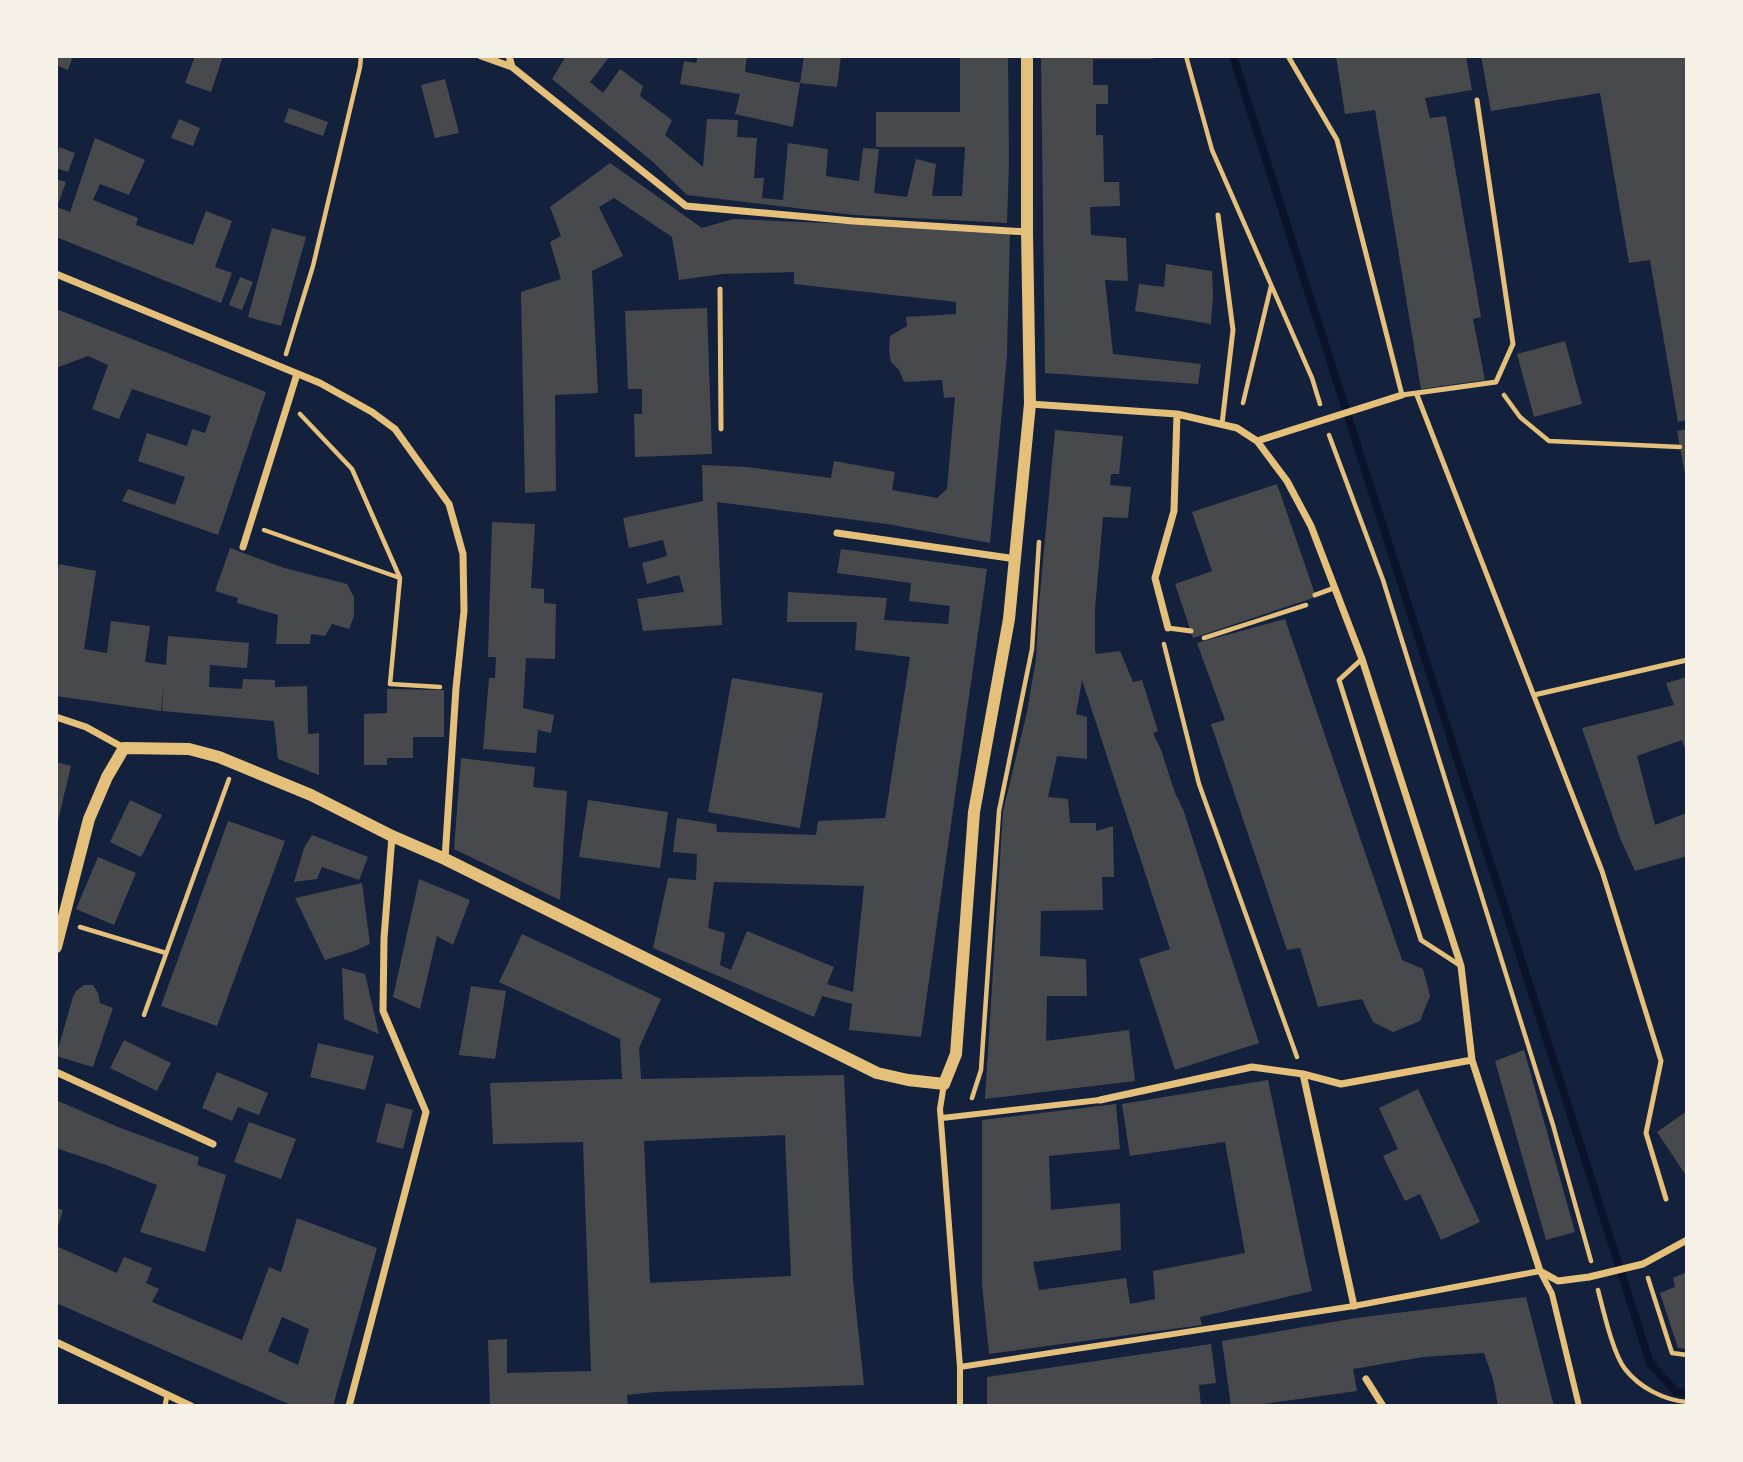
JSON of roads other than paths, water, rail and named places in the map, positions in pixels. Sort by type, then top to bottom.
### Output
[{"type":"street","points":[[481,56],[512,67],[686,206],[853,221],[1027,232]]},
{"type":"street","points":[[509,56],[512,67]]},
{"type":"street","points":[[960,1406],[960,1367],[940,1109],[944,1084],[956,1054],[974,812],[1005,649],[1030,404],[1027,56]]},
{"type":"street","points":[[56,274],[320,383],[361,406],[395,429],[449,504],[463,554],[464,611],[445,859]]},
{"type":"street","points":[[243,547],[297,374]]},
{"type":"street","points":[[1257,441],[1402,395]]},
{"type":"street","points":[[1030,404],[1177,414],[1237,428],[1257,441],[1293,492],[1311,526],[1362,659],[1461,966],[1472,1060],[1540,1271],[1552,1294],[1579,1406]]},
{"type":"street","points":[[1168,628],[1155,578],[1174,512],[1177,414]]},
{"type":"street","points":[[837,533],[1016,559]]},
{"type":"street","points":[[56,717],[86,727],[124,748],[189,749],[234,763],[311,795],[445,859],[877,1073],[944,1084]]},
{"type":"street","points":[[56,947],[89,819],[107,777],[124,748]]},
{"type":"street","points":[[349,1406],[426,1112],[383,1011],[384,938],[392,835]]},
{"type":"street","points":[[942,1118],[1100,1100],[1252,1067],[1303,1074],[1341,1084],[1472,1060]]},
{"type":"street","points":[[56,1072],[213,1144]]},
{"type":"street","points":[[1303,1074],[1354,1306]]},
{"type":"street","points":[[960,1367],[1354,1306],[1540,1271],[1558,1281],[1592,1278],[1643,1264],[1687,1240]]},
{"type":"street","points":[[56,1342],[191,1406]]},
{"type":"street","points":[[1366,1379],[1383,1406]]},
{"type":"lane","points":[[1288,56],[1337,140],[1402,395],[1496,383],[1513,344],[1477,100]]},
{"type":"lane","points":[[1218,215],[1233,330],[1222,424]]},
{"type":"lane","points":[[720,289],[721,429]]},
{"type":"lane","points":[[1417,395],[1602,870],[1661,1061],[1646,1133],[1666,1199]]},
{"type":"lane","points":[[1315,595],[1336,592]]},
{"type":"lane","points":[[1168,628],[1191,631]]},
{"type":"lane","points":[[1362,659],[1339,680],[1421,940],[1461,966]]},
{"type":"lane","points":[[1534,695],[1687,660]]},
{"type":"lane","points":[[164,1406],[167,1395]]},
{"type":"waterway","points":[[1233,56],[1650,1363],[1676,1392],[1687,1393]]}]
